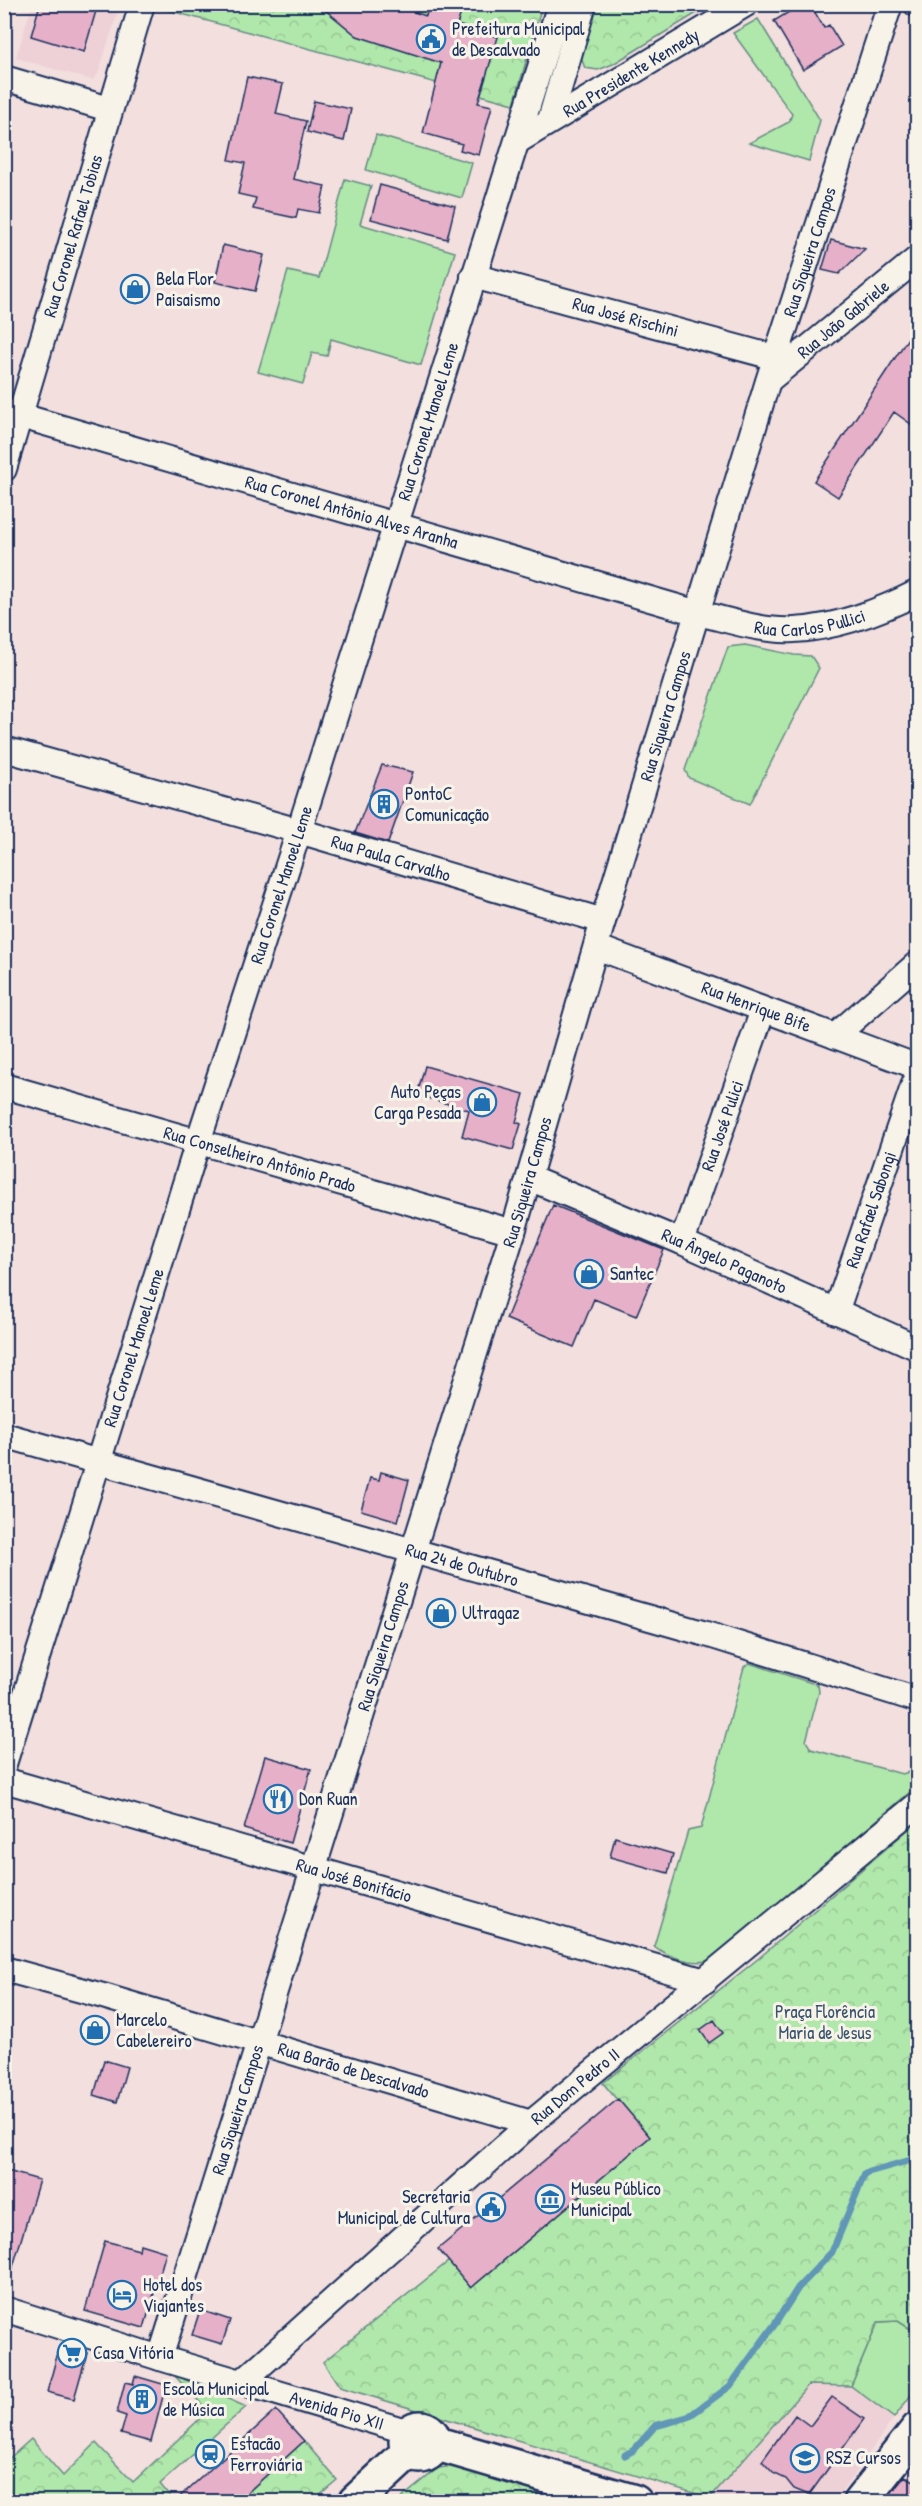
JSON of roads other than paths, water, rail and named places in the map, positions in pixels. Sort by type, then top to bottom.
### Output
[{"type":"main road","points":[[860,2502],[918,2429]]},
{"type":"main road","points":[[355,2502],[418,2442]]},
{"type":"main road","name":"Avenida Pio XII","points":[[418,2442],[635,2502]]},
{"type":"street","name":"Rua Coronel Rafael Tobias","points":[[4,469],[12,413],[142,4]]},
{"type":"street","name":"Rua Coronel Manoel Leme","points":[[4,1764],[198,1142],[299,831],[560,4]]},
{"type":"street","points":[[550,120],[585,4]]},
{"type":"street","name":"Rua Presidente Kennedy","points":[[518,141],[746,4]]},
{"type":"street","name":"Rua Siqueira Campos","points":[[160,2358],[257,2042],[513,1232],[603,921],[768,381],[890,4]]},
{"type":"street","points":[[544,56],[567,63]]},
{"type":"street","points":[[4,78],[109,109]]},
{"type":"street","name":"Rua João Gabriele","points":[[768,381],[918,258]]},
{"type":"street","name":"Rua José Rischini","points":[[473,276],[777,358]]},
{"type":"street","name":"Rua Coronel Antônio Alves Aranha","points":[[12,413],[698,613]]},
{"type":"street","name":"Rua Carlos Pullici","points":[[698,613],[759,627],[794,630],[835,623],[896,603],[918,592]]},
{"type":"street","name":"Rua Paula Carvalho","points":[[4,749],[299,831],[603,921]]},
{"type":"street","name":"Rua Henrique Bife","points":[[596,947],[918,1067]]},
{"type":"street","points":[[835,1036],[918,963]]},
{"type":"street","name":"Rua José Pulici","points":[[682,1242],[763,1010]]},
{"type":"street","name":"Rua Rafael Sabongi","points":[[836,1312],[918,1072]]},
{"type":"street","name":"Rua Conselheiro Antônio Prado","points":[[4,1086],[513,1232]]},
{"type":"street","name":"Rua Ângelo Paganoto","points":[[529,1178],[682,1242],[918,1348]]},
{"type":"street","name":"Rua 24 de Outubro","points":[[4,1435],[413,1549],[706,1634],[918,1700]]},
{"type":"street","name":"Rua José Bonifácio","points":[[4,1780],[313,1867],[705,1982]]},
{"type":"street","name":"Rua Dom Pedro II","points":[[243,2381],[531,2123],[705,1982],[918,1804]]},
{"type":"street","name":"Rua Barão de Descalvado","points":[[4,1969],[531,2123]]},
{"type":"street","name":"Avenida Pio XII","points":[[4,2309],[160,2358],[243,2381],[418,2442]]},
{"type":"waterway","points":[[625,2455],[634,2450],[655,2426],[688,2417],[730,2386],[798,2288],[832,2252],[865,2173],[918,2158]]},
{"type":"place","name":"Prefeitura Municipal de Descalvado","points":[[431,39]]},
{"type":"place","name":"Bela Flor Paisaismo","points":[[135,289]]},
{"type":"place","name":"PontoC Comunicação","points":[[384,804]]},
{"type":"place","name":"Auto Peças Carga Pesada","points":[[482,1102]]},
{"type":"place","name":"Santec","points":[[589,1274]]},
{"type":"place","name":"Ultragaz","points":[[441,1613]]},
{"type":"place","name":"Don Ruan","points":[[278,1799]]},
{"type":"place","name":"Marcelo Cabelereiro","points":[[95,2030]]},
{"type":"place","name":"Museu Público Municipal","points":[[550,2199]]},
{"type":"place","name":"Secretaria Municipal de Cultura","points":[[491,2207]]},
{"type":"place","name":"Hotel dos Viajantes","points":[[122,2295]]},
{"type":"place","name":"Casa Vitória","points":[[72,2353]]},
{"type":"place","name":"Escola Municipal de Música","points":[[142,2399]]},
{"type":"place","name":"Estacão Ferroviária","points":[[210,2454]]},
{"type":"place","name":"RSZ Cursos","points":[[805,2458]]},
{"type":"park label","name":"Praça Florência Maria de Jesus","points":[[825,2022]]}]
